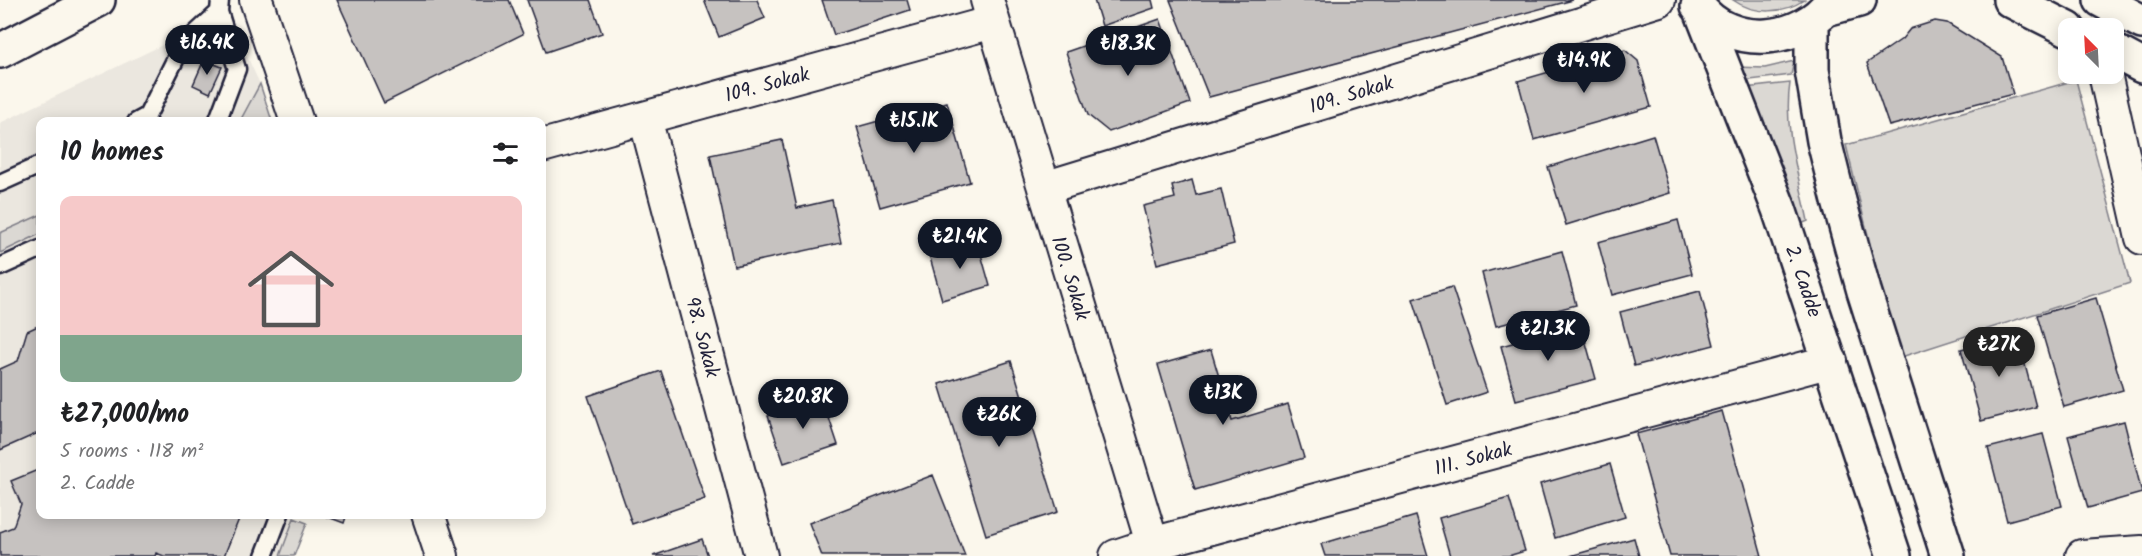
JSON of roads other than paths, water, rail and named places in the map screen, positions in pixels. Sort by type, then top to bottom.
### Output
[{"type":"main road","points":[[0,51],[98,0]]},
{"type":"main road","points":[[1698,5],[1720,26],[1743,34],[1767,37],[1790,32],[1823,10],[1859,0]]},
{"type":"main road","points":[[2010,0],[2058,24]]},
{"type":"main road","points":[[2101,0],[2142,22]]},
{"type":"main road","name":"2. Cadde","points":[[1698,5],[1779,209],[1894,556]]},
{"type":"main road","points":[[1823,10],[1812,70],[1824,141],[1864,291],[1948,556]]},
{"type":"main road","points":[[2124,56],[2142,66]]},
{"type":"street","points":[[256,0],[295,117]]},
{"type":"street","name":"109. Sokak","points":[[1044,188],[1659,0]]},
{"type":"street","name":"109. Sokak","points":[[546,145],[645,118],[990,11]]},
{"type":"street","name":"100. Sokak","points":[[990,11],[1154,550]]},
{"type":"street","points":[[2107,84],[2142,238]]},
{"type":"street","name":"98. Sokak","points":[[645,118],[761,556]]},
{"type":"street","name":"111. Sokak","points":[[1116,556],[1154,550],[1831,362]]},
{"type":"street","points":[[430,519],[442,556]]},
{"type":"street","points":[[2082,556],[2142,552]]},
{"type":"lane","points":[[145,117],[183,46],[219,6]]},
{"type":"lane","points":[[219,6],[237,69],[219,117]]},
{"type":"lane","points":[[0,183],[36,167]]},
{"type":"lane","points":[[0,267],[36,251]]},
{"type":"lane","points":[[264,556],[278,519]]}]
